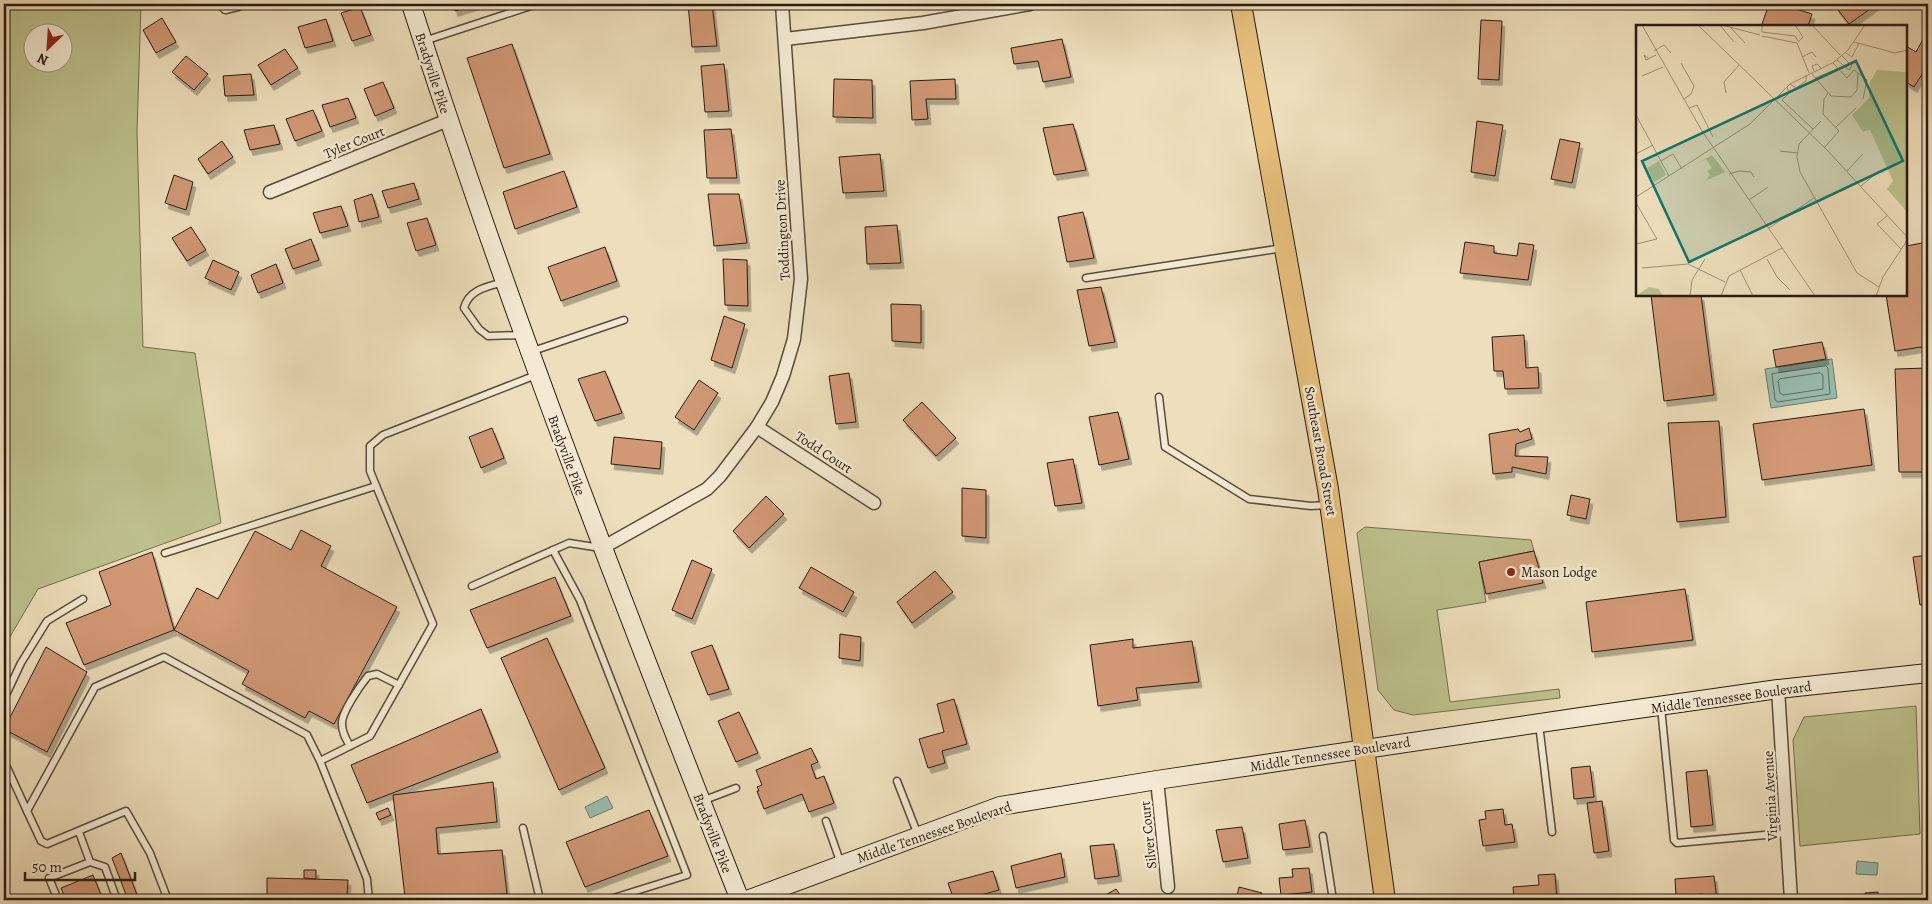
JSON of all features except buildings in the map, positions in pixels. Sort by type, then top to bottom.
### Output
[{"type":"main road","name":"Bradyville Pike","points":[[411,4],[448,120],[537,374],[602,548],[740,900]]},
{"type":"main road","name":"Southeast Broad Street","points":[[1241,4],[1330,505],[1385,900]]},
{"type":"main road","name":"Middle Tennessee Boulevard","points":[[747,900],[1000,806],[1365,748],[1778,689],[1928,674]]},
{"type":"street","name":"Toddington Drive","points":[[602,548],[707,489],[736,457],[757,427],[772,402],[786,366],[794,339],[801,278],[782,4]]},
{"type":"street","points":[[785,39],[923,23],[1030,4]]},
{"type":"street","name":"Tyler Court","points":[[270,192],[448,120]]},
{"type":"street","name":"Todd Court","points":[[757,427],[874,503]]},
{"type":"street","name":"Virginia Avenue","points":[[1778,689],[1791,900]]},
{"type":"street","name":"Silver Court","points":[[1157,780],[1168,886]]},
{"type":"lane","points":[[423,41],[536,4]]},
{"type":"lane","points":[[1086,278],[1285,247]]},
{"type":"lane","points":[[504,282],[477,290],[467,298],[464,308],[479,329],[488,336],[523,335]]},
{"type":"lane","points":[[529,352],[624,320]]},
{"type":"lane","points":[[320,761],[370,736],[433,624],[370,471],[370,446],[382,436],[537,374]]},
{"type":"lane","points":[[1159,397],[1165,448],[1249,499],[1311,506],[1330,505]]},
{"type":"lane","points":[[165,553],[376,486]]},
{"type":"lane","points":[[472,586],[570,543],[602,548]]},
{"type":"lane","points":[[553,550],[580,600],[687,874],[607,900]]},
{"type":"lane","points":[[4,699],[21,663],[47,621],[83,599]]},
{"type":"lane","points":[[27,811],[96,687],[164,657],[307,735],[320,761],[367,879],[369,900]]},
{"type":"lane","points":[[350,746],[343,734],[341,722],[368,676],[377,674],[399,685]]},
{"type":"lane","points":[[1661,706],[1674,840],[1677,843],[1787,833]]},
{"type":"lane","points":[[1539,723],[1552,832]]},
{"type":"lane","points":[[4,761],[41,841],[47,844],[126,811],[150,853],[168,900]]},
{"type":"lane","points":[[897,781],[918,836]]},
{"type":"lane","points":[[701,802],[736,788]]},
{"type":"lane","points":[[826,821],[842,865]]},
{"type":"lane","points":[[523,828],[540,900]]},
{"type":"lane","points":[[79,832],[90,862]]},
{"type":"lane","points":[[1323,836],[1333,900]]},
{"type":"lane","points":[[58,900],[50,878],[90,862],[105,867],[117,900]]},
{"type":"green space","points":[[4,4],[141,4],[137,131],[143,347],[195,353],[221,523],[38,589],[4,647]]},
{"type":"green space","points":[[1365,527],[1531,540],[1534,551],[1479,562],[1486,602],[1437,610],[1450,702],[1559,689],[1560,698],[1413,715],[1394,710],[1378,690],[1357,533]]},
{"type":"green space","points":[[1916,706],[1920,834],[1800,846],[1793,740],[1804,717]]},
{"type":"water","points":[[1832,359],[1837,398],[1771,408],[1765,369]]},
{"type":"water","points":[[607,796],[613,808],[590,818],[585,807]]},
{"type":"water","points":[[1857,861],[1878,863],[1877,875],[1856,874]]},
{"type":"place","name":"Mason Lodge","points":[[1511,572]]}]
